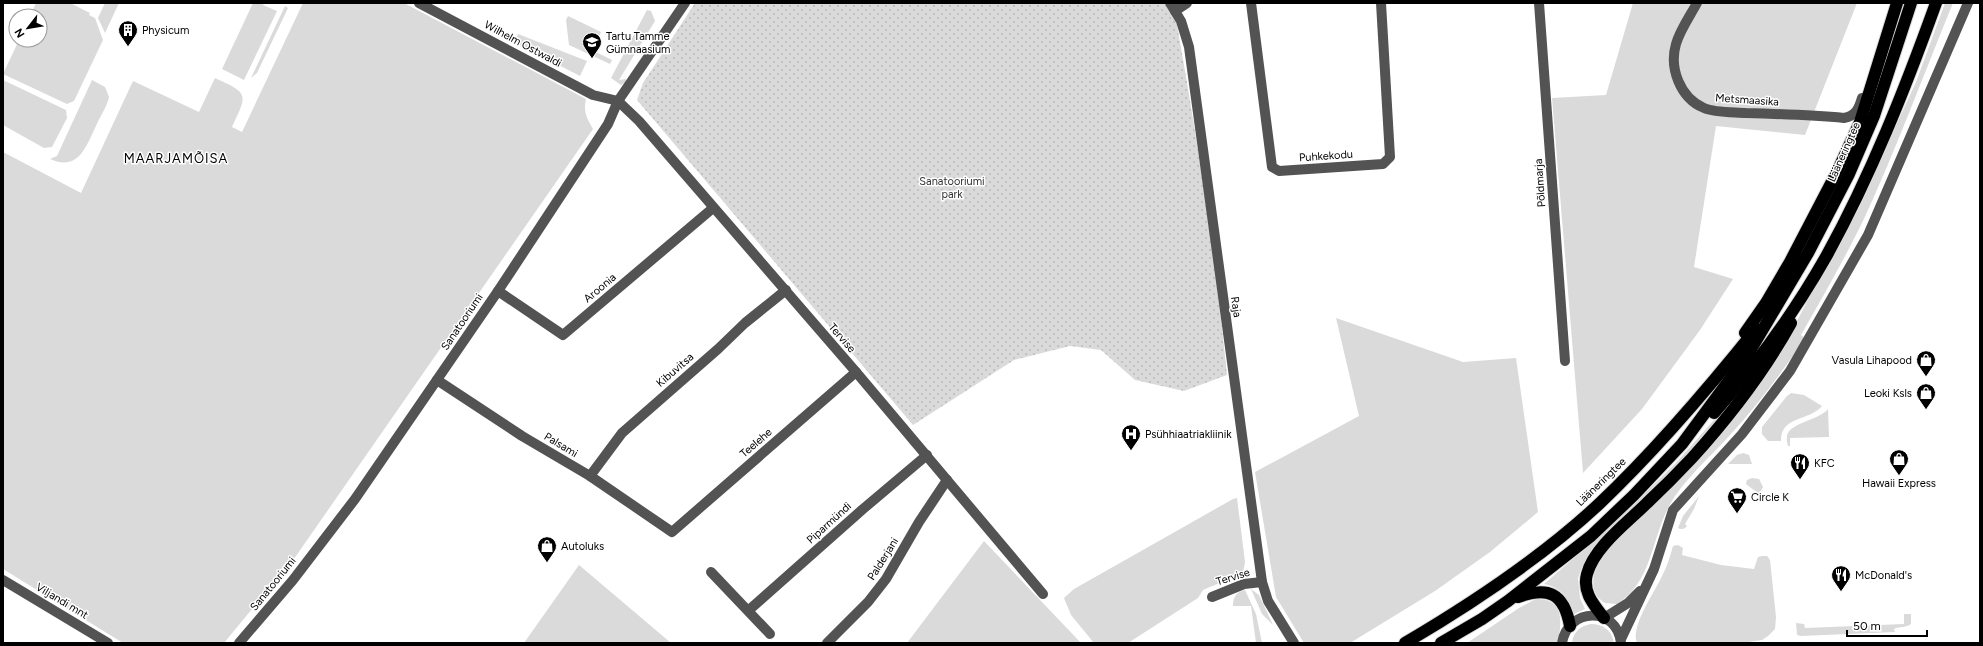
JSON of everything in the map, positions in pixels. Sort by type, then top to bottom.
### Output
[{"type":"highway","points":[[1696,403],[1766,303],[1790,262],[1838,170],[1860,122],[1897,3]]},
{"type":"highway","name":"Lääneringtee","points":[[1441,643],[1482,619],[1508,601],[1591,536],[1634,495],[1682,444],[1747,356],[1816,239],[1849,174],[1874,116],[1911,3]]},
{"type":"highway","points":[[1604,618],[1592,602],[1587,591],[1587,574],[1592,562],[1607,542],[1691,459],[1735,408],[1779,344],[1808,286],[1857,197],[1912,68],[1936,3]]},
{"type":"highway","points":[[1682,444],[1706,423],[1736,388],[1808,286]]},
{"type":"highway","name":"Lääneringtee","points":[[1405,643],[1460,610],[1545,550],[1568,531],[1637,466],[1696,403],[1779,301]]},
{"type":"highway","points":[[1508,601],[1531,592],[1549,592],[1562,602],[1570,626]]},
{"type":"street","name":"Wilhelm Ostwaldi","points":[[419,3],[593,95],[618,101]]},
{"type":"street","name":"Sanatooriumi","points":[[239,643],[293,580],[355,500],[498,291],[608,124],[618,101],[685,3]]},
{"type":"street","points":[[1173,7],[1187,3]]},
{"type":"street","name":"Puhkekodu","points":[[1251,3],[1272,167],[1278,171],[1383,164],[1390,157],[1381,3]]},
{"type":"street","name":"Põldmarja","points":[[1540,3],[1565,361]]},
{"type":"street","name":"Metsmaasika","points":[[1697,3],[1676,44],[1674,63],[1676,74],[1683,91],[1690,99],[1705,109],[1733,112],[1844,118],[1851,117],[1860,105],[1877,65]]},
{"type":"street","points":[[1621,641],[1644,587],[1654,569],[1673,510],[1742,434],[1790,371],[1868,235],[1968,3]]},
{"type":"street","name":"Raja","points":[[1173,7],[1181,21],[1189,47],[1262,582],[1266,597],[1276,616],[1294,643]]},
{"type":"street","name":"Tervise","points":[[618,101],[639,121],[713,208],[786,290],[1043,594]]},
{"type":"street","name":"Aroonia","points":[[498,291],[563,335],[713,208]]},
{"type":"street","name":"Kibuvitsa","points":[[590,476],[622,433],[718,349],[745,323],[786,290]]},
{"type":"street","name":"Teelehe","points":[[672,532],[856,372]]},
{"type":"street","name":"Palsami","points":[[436,380],[522,436],[590,476],[672,532]]},
{"type":"street","name":"Piparmündi","points":[[749,610],[863,509],[927,455]]},
{"type":"street","name":"Palderjani","points":[[827,643],[868,602],[886,579],[919,522],[947,480]]},
{"type":"street","points":[[712,572],[770,634]]},
{"type":"street","name":"Viljandi mnt","points":[[3,580],[108,643]]},
{"type":"street","name":"Tervise","points":[[1212,596],[1244,584],[1262,582]]},
{"type":"street","points":[[1604,618],[1628,603],[1644,587]]},
{"type":"street","name":"Raja","points":[[1276,616],[1286,643]]},
{"type":"street","points":[[1562,643],[1570,626],[1583,617],[1590,616],[1604,618],[1613,624],[1621,641]]},
{"type":"green space","points":[[36,3],[70,3],[90,13],[89,15],[95,18],[103,40],[74,101],[67,104],[3,74],[15,48],[48,48],[48,8],[34,8]]},
{"type":"green space","points":[[105,3],[119,3],[105,33],[98,18]]},
{"type":"green space","points":[[253,3],[264,3],[263,5],[277,11],[244,80],[222,69]]},
{"type":"green space","points":[[303,3],[404,3],[586,99],[586,115],[593,129],[296,556],[224,643],[123,643],[3,569],[3,152],[81,193],[133,81],[199,112],[215,78],[226,83],[240,92],[242,96],[241,108],[232,127],[242,132]]},
{"type":"green space","name":"Sanatooriumi park","points":[[695,3],[1164,3],[1176,19],[1184,63],[1211,241],[1227,375],[1184,391],[1135,380],[1101,350],[1070,346],[1014,360],[913,425],[637,100],[643,83]]},
{"type":"green space","points":[[1633,3],[1857,3],[1805,135],[1716,126],[1694,267],[1733,279],[1700,330],[1642,409],[1583,473],[1552,98],[1606,95]]},
{"type":"green space","points":[[1945,3],[1953,3],[1887,167],[1856,236],[1801,335],[1805,338],[1779,376],[1760,400],[1677,493],[1665,514],[1645,570],[1638,583],[1629,594],[1617,604],[1605,603],[1599,599],[1596,594],[1593,581],[1601,556],[1787,340],[1871,180],[1916,82]]},
{"type":"green space","points":[[285,6],[288,8],[257,73],[251,78]]},
{"type":"green space","points":[[647,10],[651,11],[655,21],[619,80],[626,79],[626,82],[621,85],[611,78]]},
{"type":"green space","points":[[568,16],[601,32],[592,50],[612,60],[610,64],[569,45],[566,20]]},
{"type":"green space","points":[[518,34],[587,61],[580,76],[514,42]]},
{"type":"green space","points":[[3,80],[66,110],[67,118],[52,147],[44,148],[3,125]]},
{"type":"green space","points":[[92,80],[105,87],[109,97],[85,149],[75,160],[68,162],[60,162],[50,159],[57,156]]},
{"type":"green space","points":[[1336,318],[1463,362],[1516,358],[1538,512],[1490,552],[1435,591],[1350,643],[1304,643],[1276,597],[1255,472],[1359,416]]},
{"type":"green space","points":[[1752,377],[1716,423],[1677,466],[1594,548],[1582,567],[1578,578],[1580,598],[1585,609],[1574,614],[1566,598],[1560,591],[1544,584],[1612,525],[1675,464]]},
{"type":"green space","points":[[1791,393],[1804,395],[1822,406],[1817,411],[1790,423],[1785,427],[1782,433],[1781,441],[1768,441],[1762,434],[1762,427]]},
{"type":"green space","points":[[1828,409],[1829,437],[1790,438],[1790,446],[1788,446],[1787,436],[1791,429],[1801,423],[1819,416]]},
{"type":"green space","points":[[1743,453],[1749,455],[1752,464],[1728,464],[1737,455]]},
{"type":"green space","points":[[1752,478],[1759,479],[1763,487],[1759,494],[1746,484],[1747,480]]},
{"type":"green space","points":[[1699,496],[1694,509],[1685,524],[1687,526],[1683,529],[1678,528],[1683,516]]},
{"type":"green space","points":[[1237,498],[1245,562],[1243,573],[1203,590],[1198,598],[1128,643],[1094,643],[1071,615],[1064,598],[1074,589]]},
{"type":"green space","points":[[984,541],[1081,643],[907,643]]},
{"type":"green space","points":[[1678,545],[1683,548],[1682,555],[1721,565],[1754,569],[1758,557],[1767,556],[1770,560],[1776,617],[1775,629],[1762,640],[1742,643],[1637,643],[1637,628],[1644,609],[1659,583],[1670,558],[1673,546]]},
{"type":"green space","points":[[579,565],[671,643],[524,643]]},
{"type":"green space","points":[[1251,589],[1259,595],[1273,625],[1262,614]]},
{"type":"green space","points":[[1245,590],[1256,614],[1262,643],[1256,643],[1251,606],[1233,606],[1236,595]]},
{"type":"green space","points":[[1536,599],[1546,600],[1553,603],[1557,608],[1560,621],[1558,643],[1467,643],[1519,608]]},
{"type":"green space","points":[[1904,614],[1911,614],[1911,624],[1894,629],[1895,632],[1797,635],[1796,623],[1804,624],[1805,628],[1904,624]]},
{"type":"green space","points":[[1591,624],[1599,625],[1609,631],[1614,643],[1572,643],[1578,630]]},
{"type":"place","name":"Physicum","points":[[128,47]]},
{"type":"place","name":"Tartu Tamme Gümnaasium","points":[[592,59]]},
{"type":"place","name":"Vasula Lihapood","points":[[1926,377]]},
{"type":"place","name":"Leoki Ksls","points":[[1926,410]]},
{"type":"place","name":"Psühhiaatriakliinik","points":[[1131,451]]},
{"type":"place","name":"Hawaii Express","points":[[1899,476]]},
{"type":"place","name":"KFC","points":[[1800,480]]},
{"type":"place","name":"Circle K","points":[[1737,514]]},
{"type":"place","name":"Autoluks","points":[[547,563]]},
{"type":"place","name":"McDonald's","points":[[1841,592]]},
{"type":"district","name":"MAARJAMÕISA","points":[[176,158]]}]
